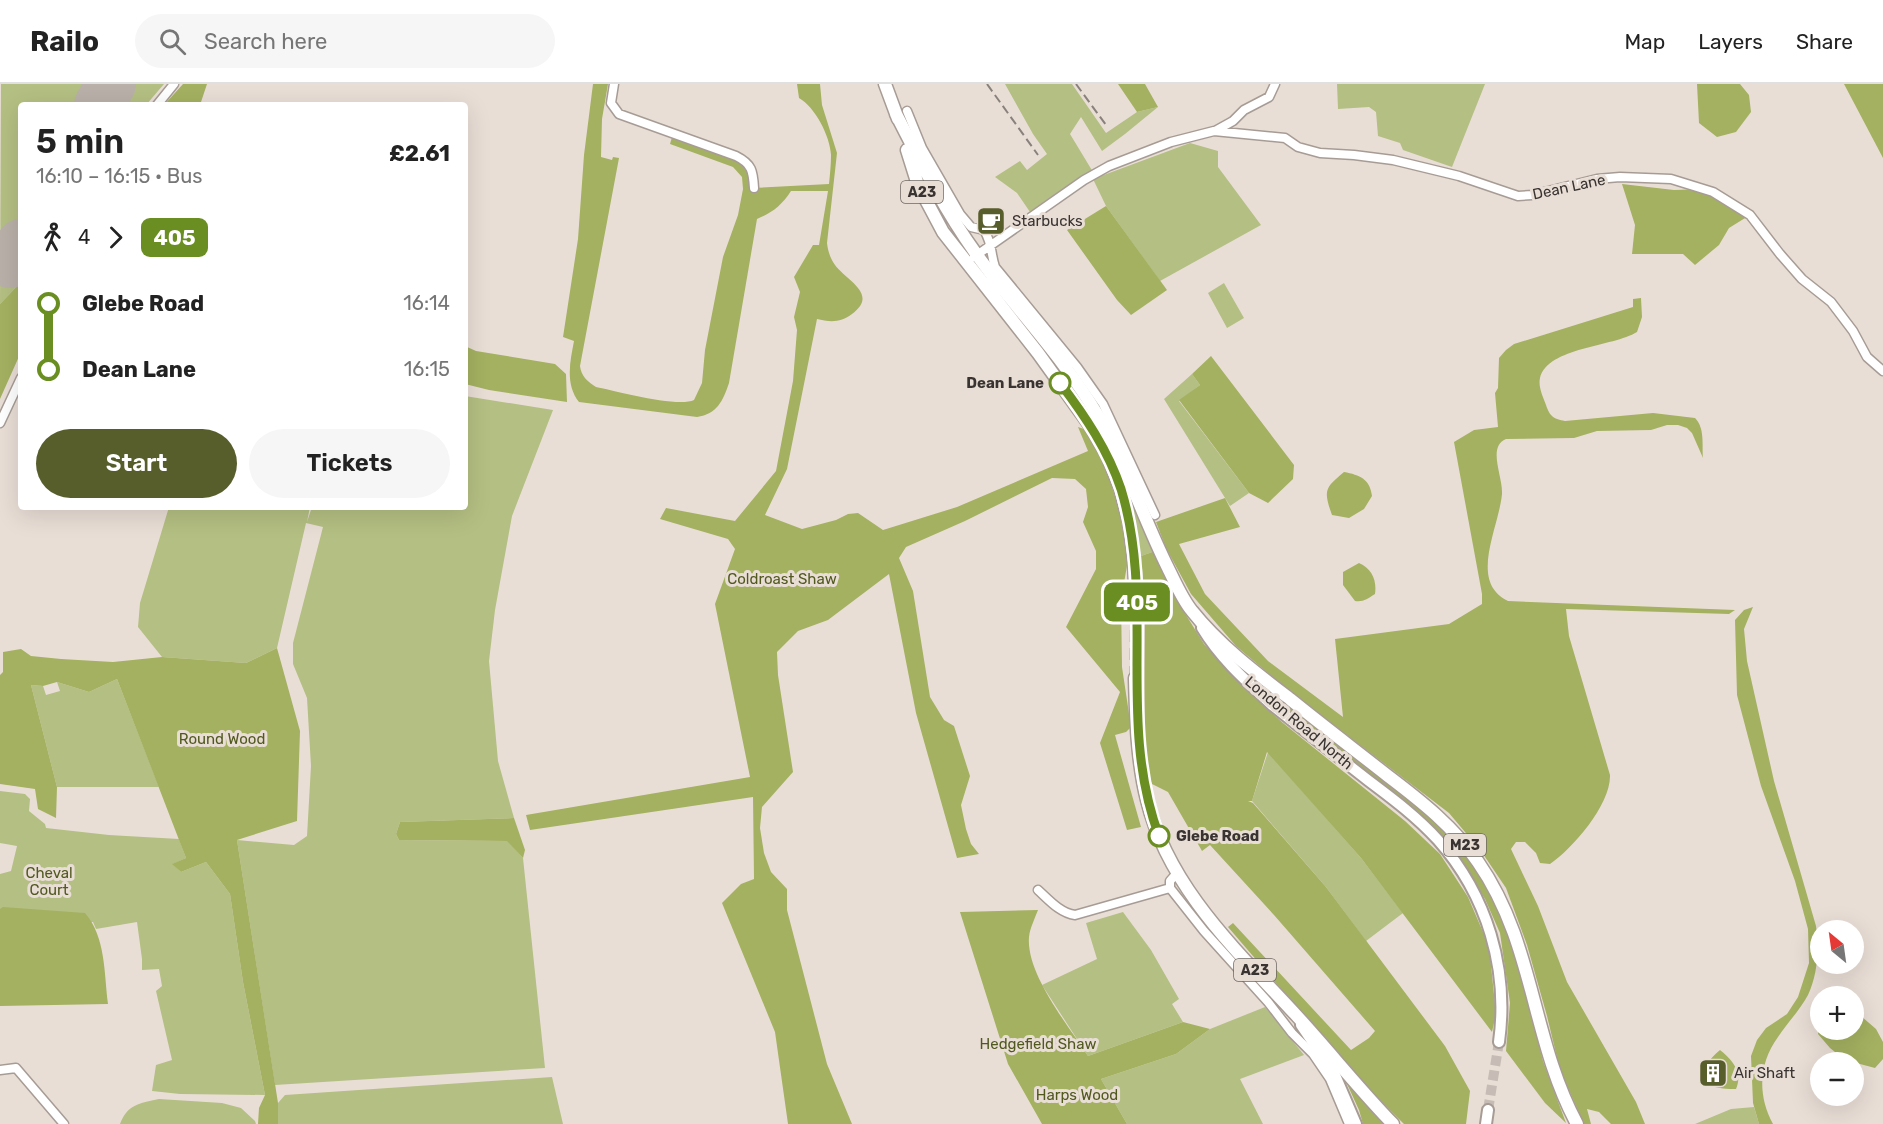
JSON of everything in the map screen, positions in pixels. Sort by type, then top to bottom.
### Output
[{"type":"highway","name":"A23","points":[[885,84],[977,255]]},
{"type":"highway","name":"A23","points":[[901,112],[922,192],[943,232],[1038,353],[1089,424],[1107,455],[1120,488],[1129,523],[1137,609]]},
{"type":"highway","name":"London Road North","points":[[977,255],[995,274],[1068,370],[1099,416],[1161,554],[1191,610]]},
{"type":"highway","name":"M23","points":[[1191,610],[1265,681],[1422,802],[1451,829],[1476,859],[1496,891],[1513,927],[1552,1065],[1565,1102],[1577,1124]]},
{"type":"highway","name":"A23","points":[[1135,678],[1138,746],[1143,783],[1153,822],[1177,873],[1213,923],[1297,1016]]},
{"type":"highway","points":[[1297,1016],[1393,1124]]},
{"type":"main road","name":"London Road North","points":[[1191,610],[1208,638],[1250,685],[1272,705],[1412,815],[1439,841],[1455,862],[1478,900],[1495,950],[1502,1005],[1499,1042]]},
{"type":"main road","name":"A23","points":[[1297,1016],[1304,1032],[1335,1075],[1356,1124]]},
{"type":"main road","points":[[1486,1124],[1488,1110]]},
{"type":"street","points":[[159,102],[174,84]]},
{"type":"street","points":[[614,84],[611,103],[619,114],[748,162],[753,171],[754,188]]},
{"type":"street","points":[[1214,131],[1233,121],[1244,110],[1269,97],[1275,84]]},
{"type":"street","name":"Dean Lane","points":[[965,262],[1108,166],[1171,142],[1214,131],[1285,138],[1298,147],[1320,153],[1354,154],[1393,160],[1459,176],[1518,196],[1532,195],[1597,179],[1620,177],[1671,179],[1713,192],[1750,215],[1802,279],[1831,302],[1853,331],[1866,357],[1883,371]]},
{"type":"street","points":[[945,198],[971,227],[984,230],[992,244],[991,255],[995,274]]},
{"type":"street","name":"London Road North","points":[[995,274],[1077,367],[1103,404],[1155,515]]},
{"type":"street","points":[[0,423],[18,384]]},
{"type":"street","points":[[1177,873],[1170,881],[1170,888],[1204,931],[1313,1054],[1330,1079],[1349,1124]]},
{"type":"street","points":[[1038,890],[1056,906],[1068,914],[1075,915],[1170,888]]},
{"type":"street","points":[[0,1070],[16,1068],[64,1124]]},
{"type":"green space","points":[[1,84],[164,84],[149,102],[18,102],[18,285],[0,304]]},
{"type":"green space","points":[[183,84],[207,84],[201,102],[167,102]]},
{"type":"green space","name":"Coldroast Shaw","points":[[593,84],[608,84],[602,119],[601,157],[612,160],[613,157],[619,158],[580,366],[583,376],[590,383],[596,387],[661,400],[686,402],[694,400],[702,383],[705,350],[723,257],[738,215],[743,189],[742,177],[733,167],[670,144],[672,137],[735,159],[747,170],[753,188],[829,184],[831,155],[828,139],[816,115],[799,98],[797,84],[820,84],[822,105],[837,153],[828,249],[835,265],[862,294],[862,300],[860,307],[844,319],[830,321],[817,319],[787,469],[765,515],[802,529],[858,513],[883,530],[957,507],[1088,451],[1078,427],[1087,430],[1105,466],[1119,508],[1128,560],[1121,600],[1122,667],[1131,727],[1126,732],[1115,735],[1141,827],[1127,830],[1100,743],[1120,692],[1066,627],[1096,569],[1096,551],[1083,522],[1088,507],[1086,489],[1075,479],[1052,478],[906,547],[899,558],[913,591],[930,697],[944,720],[954,726],[970,776],[961,805],[971,844],[979,854],[957,858],[916,713],[889,574],[828,620],[798,631],[777,652],[778,675],[793,772],[762,807],[760,828],[764,853],[771,872],[787,889],[787,910],[827,1064],[852,1124],[788,1124],[775,1032],[722,903],[741,884],[754,879],[753,797],[530,830],[526,815],[750,777],[715,604],[735,549],[728,539],[660,519],[666,508],[735,521],[776,471],[793,381],[797,330],[794,317],[800,292],[794,277],[813,245],[819,245],[828,191],[791,191],[776,208],[757,219],[729,383],[722,401],[714,410],[697,417],[579,402],[570,380],[574,341],[563,337],[578,239],[584,155]]},
{"type":"green space","points":[[1005,84],[1072,84],[1106,133],[1137,112],[1158,107],[1102,151],[1081,117],[1070,134],[1093,172],[1030,212],[1017,193],[995,177],[1020,161],[1027,170],[1047,154]]},
{"type":"green space","points":[[1118,84],[1145,84],[1158,107],[1137,112]]},
{"type":"green space","points":[[1337,84],[1485,84],[1452,167],[1403,150],[1400,143],[1378,136],[1376,112],[1369,107],[1338,109]]},
{"type":"green space","points":[[1697,84],[1740,84],[1749,95],[1751,112],[1736,132],[1717,137],[1699,123]]},
{"type":"green space","points":[[1844,84],[1883,84],[1883,158]]},
{"type":"green space","points":[[1190,143],[1218,151],[1218,167],[1261,225],[1160,281],[1106,206],[1093,179]]},
{"type":"green space","points":[[1622,184],[1674,190],[1704,189],[1750,215],[1729,228],[1719,245],[1695,265],[1683,254],[1632,254],[1635,225]]},
{"type":"green space","points":[[1106,206],[1167,290],[1131,315],[1117,300],[1067,230]]},
{"type":"green space","points":[[1224,283],[1244,318],[1227,328],[1208,293]]},
{"type":"green space","points":[[18,285],[18,359],[0,399],[0,304]]},
{"type":"green space","points":[[1641,298],[1642,317],[1637,332],[1555,360],[1545,368],[1540,378],[1541,392],[1551,415],[1565,421],[1653,413],[1695,418],[1702,432],[1703,458],[1692,433],[1687,428],[1678,425],[1667,425],[1651,430],[1597,431],[1574,438],[1506,439],[1500,443],[1498,448],[1497,463],[1502,494],[1489,553],[1490,581],[1496,592],[1508,601],[1735,610],[1729,614],[1566,609],[1569,636],[1610,775],[1609,786],[1598,812],[1589,824],[1550,864],[1540,863],[1536,853],[1525,842],[1516,842],[1511,849],[1538,906],[1567,982],[1636,1102],[1645,1124],[1611,1124],[1599,1112],[1587,1109],[1591,1124],[1584,1124],[1560,1070],[1527,945],[1506,888],[1481,851],[1449,813],[1289,691],[1236,646],[1191,594],[1166,548],[1156,522],[1225,498],[1240,527],[1179,544],[1205,594],[1268,661],[1343,717],[1335,639],[1449,624],[1482,604],[1454,442],[1474,430],[1498,427],[1495,393],[1498,388],[1499,358],[1514,344],[1633,307],[1633,299]]},
{"type":"green space","points":[[468,347],[476,351],[555,364],[566,374],[567,402],[468,385]]},
{"type":"green space","points":[[1211,356],[1294,465],[1293,479],[1268,503],[1249,493],[1179,400],[1200,385],[1192,374]]},
{"type":"green space","points":[[1192,374],[1200,385],[1179,401],[1249,493],[1230,506],[1164,399]]},
{"type":"green space","points":[[468,396],[553,410],[512,516],[495,610],[489,661],[498,761],[514,818],[400,822],[396,834],[399,840],[508,841],[523,858],[545,1068],[275,1085],[237,840],[294,845],[307,836],[311,766],[307,698],[293,664],[293,643],[323,527],[306,523],[277,648],[246,663],[162,657],[138,627],[140,603],[168,510],[309,510],[307,522],[311,510],[468,510]]},
{"type":"green space","points":[[1344,472],[1363,479],[1369,486],[1372,496],[1364,509],[1349,518],[1332,515],[1327,500],[1329,486]]},
{"type":"green space","points":[[1124,482],[1155,551],[1141,556],[1134,520]]},
{"type":"green space","points":[[1155,551],[1173,594],[1204,644],[1250,693],[1283,723],[1405,821],[1440,854],[1468,897],[1489,946],[1496,1014],[1492,1032],[1361,858],[1267,752],[1252,801],[1248,801],[1253,803],[1326,887],[1445,1046],[1470,1091],[1466,1124],[1404,1124],[1360,1081],[1228,927],[1233,923],[1351,1050],[1375,1031],[1210,845],[1202,851],[1168,792],[1152,784],[1144,766],[1145,605],[1141,556]]},
{"type":"green space","points":[[1359,563],[1373,575],[1375,594],[1363,601],[1355,601],[1343,585],[1343,572]]},
{"type":"green space","points":[[1753,607],[1744,629],[1747,661],[1774,781],[1814,920],[1810,920],[1810,974],[1815,974],[1811,986],[1801,1006],[1772,1047],[1764,1068],[1762,1079],[1764,1102],[1773,1124],[1759,1124],[1753,1103],[1751,1056],[1757,1040],[1766,1028],[1787,1014],[1798,997],[1809,963],[1808,929],[1795,881],[1761,786],[1737,695],[1735,620],[1744,610]]},
{"type":"green space","name":"Round Wood","points":[[277,648],[300,731],[297,821],[237,840],[278,1103],[278,1124],[258,1124],[259,1108],[265,1095],[243,982],[230,894],[206,862],[181,872],[172,864],[186,858],[117,679],[89,692],[57,682],[43,686],[31,685],[57,787],[56,818],[38,809],[35,789],[0,784],[0,675],[3,672],[3,652],[21,649],[31,656],[61,659],[113,662],[162,657],[246,663]]},
{"type":"green space","points":[[117,679],[159,787],[57,787],[31,685],[43,686],[46,695],[60,691],[57,682],[89,692]]},
{"type":"green space","points":[[1264,686],[1434,820],[1471,861],[1498,906],[1520,969],[1543,1061],[1566,1123],[1545,1103],[1506,1051],[1510,1003],[1500,933],[1485,899],[1456,853],[1423,818],[1269,694]]},
{"type":"green space","points":[[1268,752],[1361,858],[1403,913],[1366,941],[1326,887],[1252,801]]},
{"type":"green space","name":"Cheval Court","points":[[0,791],[25,794],[30,799],[29,811],[45,824],[46,828],[179,839],[186,858],[173,864],[181,872],[206,862],[230,894],[243,982],[265,1095],[180,1094],[152,1091],[156,1065],[172,1060],[156,991],[162,986],[159,969],[142,970],[137,922],[96,929],[93,922],[0,921],[0,874],[11,871],[17,846],[0,843]]},
{"type":"green space","points":[[514,818],[525,850],[523,858],[507,841],[399,840],[396,834],[400,822]]},
{"type":"green space","points":[[3,907],[85,913],[97,933],[100,944],[108,1004],[0,1006],[0,909]]},
{"type":"green space","name":"Hedgefield Shaw","points":[[1038,910],[1029,937],[1034,967],[1050,999],[1088,1056],[1183,1022],[1210,1029],[1176,1054],[1101,1079],[1127,1124],[1042,1124],[1008,1064],[960,912]]},
{"type":"green space","points":[[1123,912],[1151,950],[1179,999],[1172,1004],[1183,1022],[1088,1056],[1042,985],[1097,959],[1086,923]]},
{"type":"green space","points":[[1265,1007],[1304,1055],[1240,1079],[1263,1124],[1127,1124],[1101,1079],[1176,1054],[1210,1029]]},
{"type":"green space","points":[[1864,1019],[1876,1029],[1883,1042],[1883,1059],[1875,1068],[1864,1065],[1864,1052],[1835,1052],[1823,1040],[1864,1040]]},
{"type":"green space","points":[[1720,1050],[1736,1067],[1738,1083],[1736,1089],[1714,1087],[1704,1079],[1703,1073],[1706,1066]]},
{"type":"green space","points":[[1342,1073],[1384,1124],[1363,1124]]},
{"type":"green space","points":[[552,1077],[563,1124],[278,1124],[278,1103],[285,1095]]},
{"type":"green space","points":[[159,1099],[222,1103],[241,1108],[256,1124],[120,1124],[130,1109]]},
{"type":"green space","points":[[1754,1107],[1759,1124],[1695,1124],[1731,1109]]},
{"type":"runway","points":[[101,102],[111,84]]},
{"type":"runway","points":[[10,263],[18,249]]},
{"type":"tunnel","points":[[1135,678],[1136,609]]},
{"type":"tunnel","points":[[1488,1110],[1499,1042]]},
{"type":"railway","points":[[987,84],[1038,155]]},
{"type":"railway","points":[[1076,84],[1106,125]]},
{"type":"bus line","name":"405","points":[[1060,383],[1089,424],[1107,455],[1120,488],[1129,523],[1136,584],[1135,681],[1138,746],[1143,783],[1159,836]]},
{"type":"place","name":"Starbucks","points":[[991,221]]},
{"type":"place","name":"Dean Lane","points":[[1060,383]]},
{"type":"place","name":"Glebe Road","points":[[1159,836]]},
{"type":"place","name":"Air Shaft","points":[[1713,1073]]},
{"type":"park label","name":"Harps Wood","points":[[1077,1095]]}]
